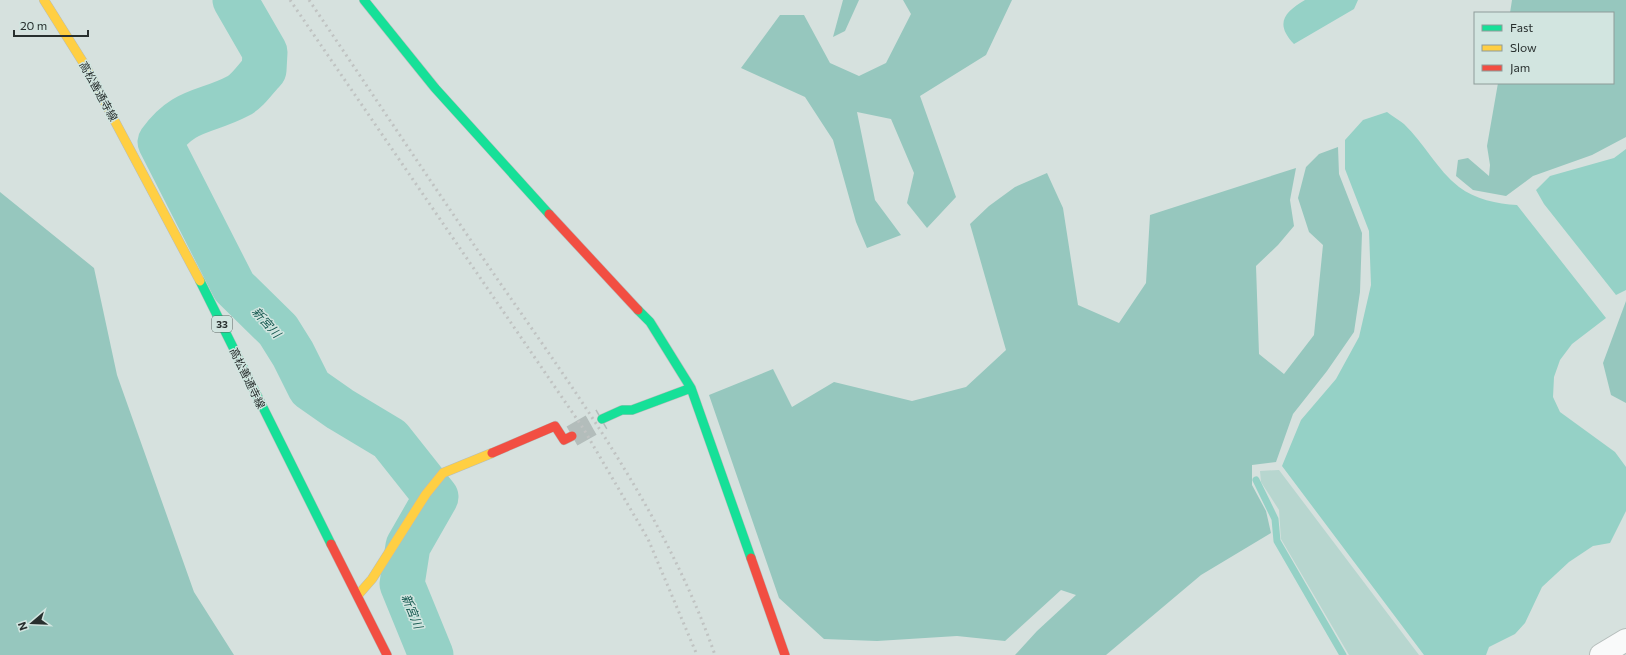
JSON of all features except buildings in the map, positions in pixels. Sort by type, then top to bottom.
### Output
[{"type":"street","name":"高松善通寺線","points":[[44,0],[86,67],[202,285],[387,655]]},
{"type":"street","points":[[364,0],[435,88],[604,274],[650,322],[691,388],[785,655]]},
{"type":"street","points":[[602,419],[622,410],[632,410],[691,388]]},
{"type":"street","points":[[358,595],[372,579],[432,485],[443,473],[555,426],[564,440],[572,436]]},
{"type":"street","points":[[1601,655],[1626,640]]},
{"type":"shaded area","points":[[843,0],[859,0],[845,31],[833,37]]},
{"type":"shaded area","points":[[903,0],[1012,0],[986,55],[920,96],[956,197],[927,228],[907,203],[914,173],[891,119],[857,112],[875,200],[901,235],[867,248],[856,222],[833,140],[805,97],[741,68],[780,15],[804,15],[830,63],[859,76],[886,63],[911,14]]},
{"type":"shaded area","points":[[1305,0],[1358,0],[1354,9],[1294,44],[1284,30],[1284,19],[1292,9]]},
{"type":"shaded area","points":[[1512,0],[1626,0],[1626,137],[1592,155],[1533,176],[1506,196],[1473,190],[1456,176],[1458,160],[1468,158],[1489,176],[1490,165],[1487,146],[1498,84],[1614,84],[1614,12],[1510,12]]},
{"type":"shaded area","points":[[1387,112],[1411,131],[1444,173],[1459,187],[1479,198],[1517,205],[1606,318],[1572,344],[1560,360],[1554,377],[1553,397],[1560,412],[1615,452],[1626,467],[1626,511],[1610,543],[1593,546],[1569,562],[1542,587],[1525,623],[1515,634],[1489,647],[1486,655],[1424,655],[1282,466],[1301,420],[1336,379],[1359,337],[1371,285],[1369,231],[1345,169],[1345,140],[1363,120]]},
{"type":"shaded area","points":[[1338,147],[1339,174],[1362,233],[1360,292],[1354,332],[1327,371],[1293,414],[1276,462],[1252,465],[1252,485],[1266,511],[1271,533],[1201,575],[1106,655],[1015,655],[1037,631],[1076,595],[1061,590],[1005,641],[957,636],[877,641],[824,639],[779,598],[709,395],[773,369],[792,407],[834,382],[912,401],[966,387],[1006,350],[970,224],[989,206],[1015,187],[1047,173],[1063,208],[1078,305],[1119,323],[1146,283],[1150,215],[1296,168],[1290,200],[1294,226],[1278,245],[1256,266],[1259,354],[1284,374],[1314,335],[1323,245],[1309,232],[1298,198],[1306,167],[1319,154]]},
{"type":"shaded area","points":[[1626,149],[1626,290],[1616,295],[1544,204],[1536,190],[1550,176],[1614,158]]},
{"type":"shaded area","points":[[0,192],[94,268],[117,375],[194,592],[234,655],[0,655]]},
{"type":"shaded area","points":[[1626,301],[1626,403],[1611,395],[1603,363]]},
{"type":"shaded area","points":[[1279,470],[1419,655],[1349,655],[1281,539],[1279,510],[1261,482],[1260,471]]},
{"type":"waterway","name":"新宮川","points":[[235,0],[265,52],[264,70],[242,94],[187,117],[169,131],[160,142],[234,287],[278,330],[293,354],[310,388],[340,409],[390,439],[436,497],[408,546],[402,584],[431,655]]},
{"type":"waterway","points":[[1256,480],[1275,519],[1277,541],[1343,655]]},
{"type":"tunnel","points":[[572,436],[602,419]]},
{"type":"railway","points":[[290,0],[583,428],[648,539],[697,655]]},
{"type":"railway","points":[[309,0],[474,245],[560,369],[619,460],[647,507],[672,555],[695,604],[715,655]]},
{"type":"traffic: fast","points":[[364,0],[435,88],[549,214]]},
{"type":"traffic: fast","points":[[200,281],[331,544]]},
{"type":"traffic: fast","points":[[638,310],[650,322],[691,388],[751,558]]},
{"type":"traffic: fast","points":[[602,419],[622,410],[632,410],[691,388]]},
{"type":"traffic: slow","points":[[44,0],[86,67],[200,281]]},
{"type":"traffic: slow","points":[[358,595],[372,579],[426,494],[443,473],[492,453]]},
{"type":"traffic: jam","points":[[549,214],[638,310]]},
{"type":"traffic: jam","points":[[492,453],[555,426],[564,440],[572,436]]},
{"type":"traffic: jam","points":[[331,544],[387,655]]},
{"type":"traffic: jam","points":[[751,558],[785,655]]}]
